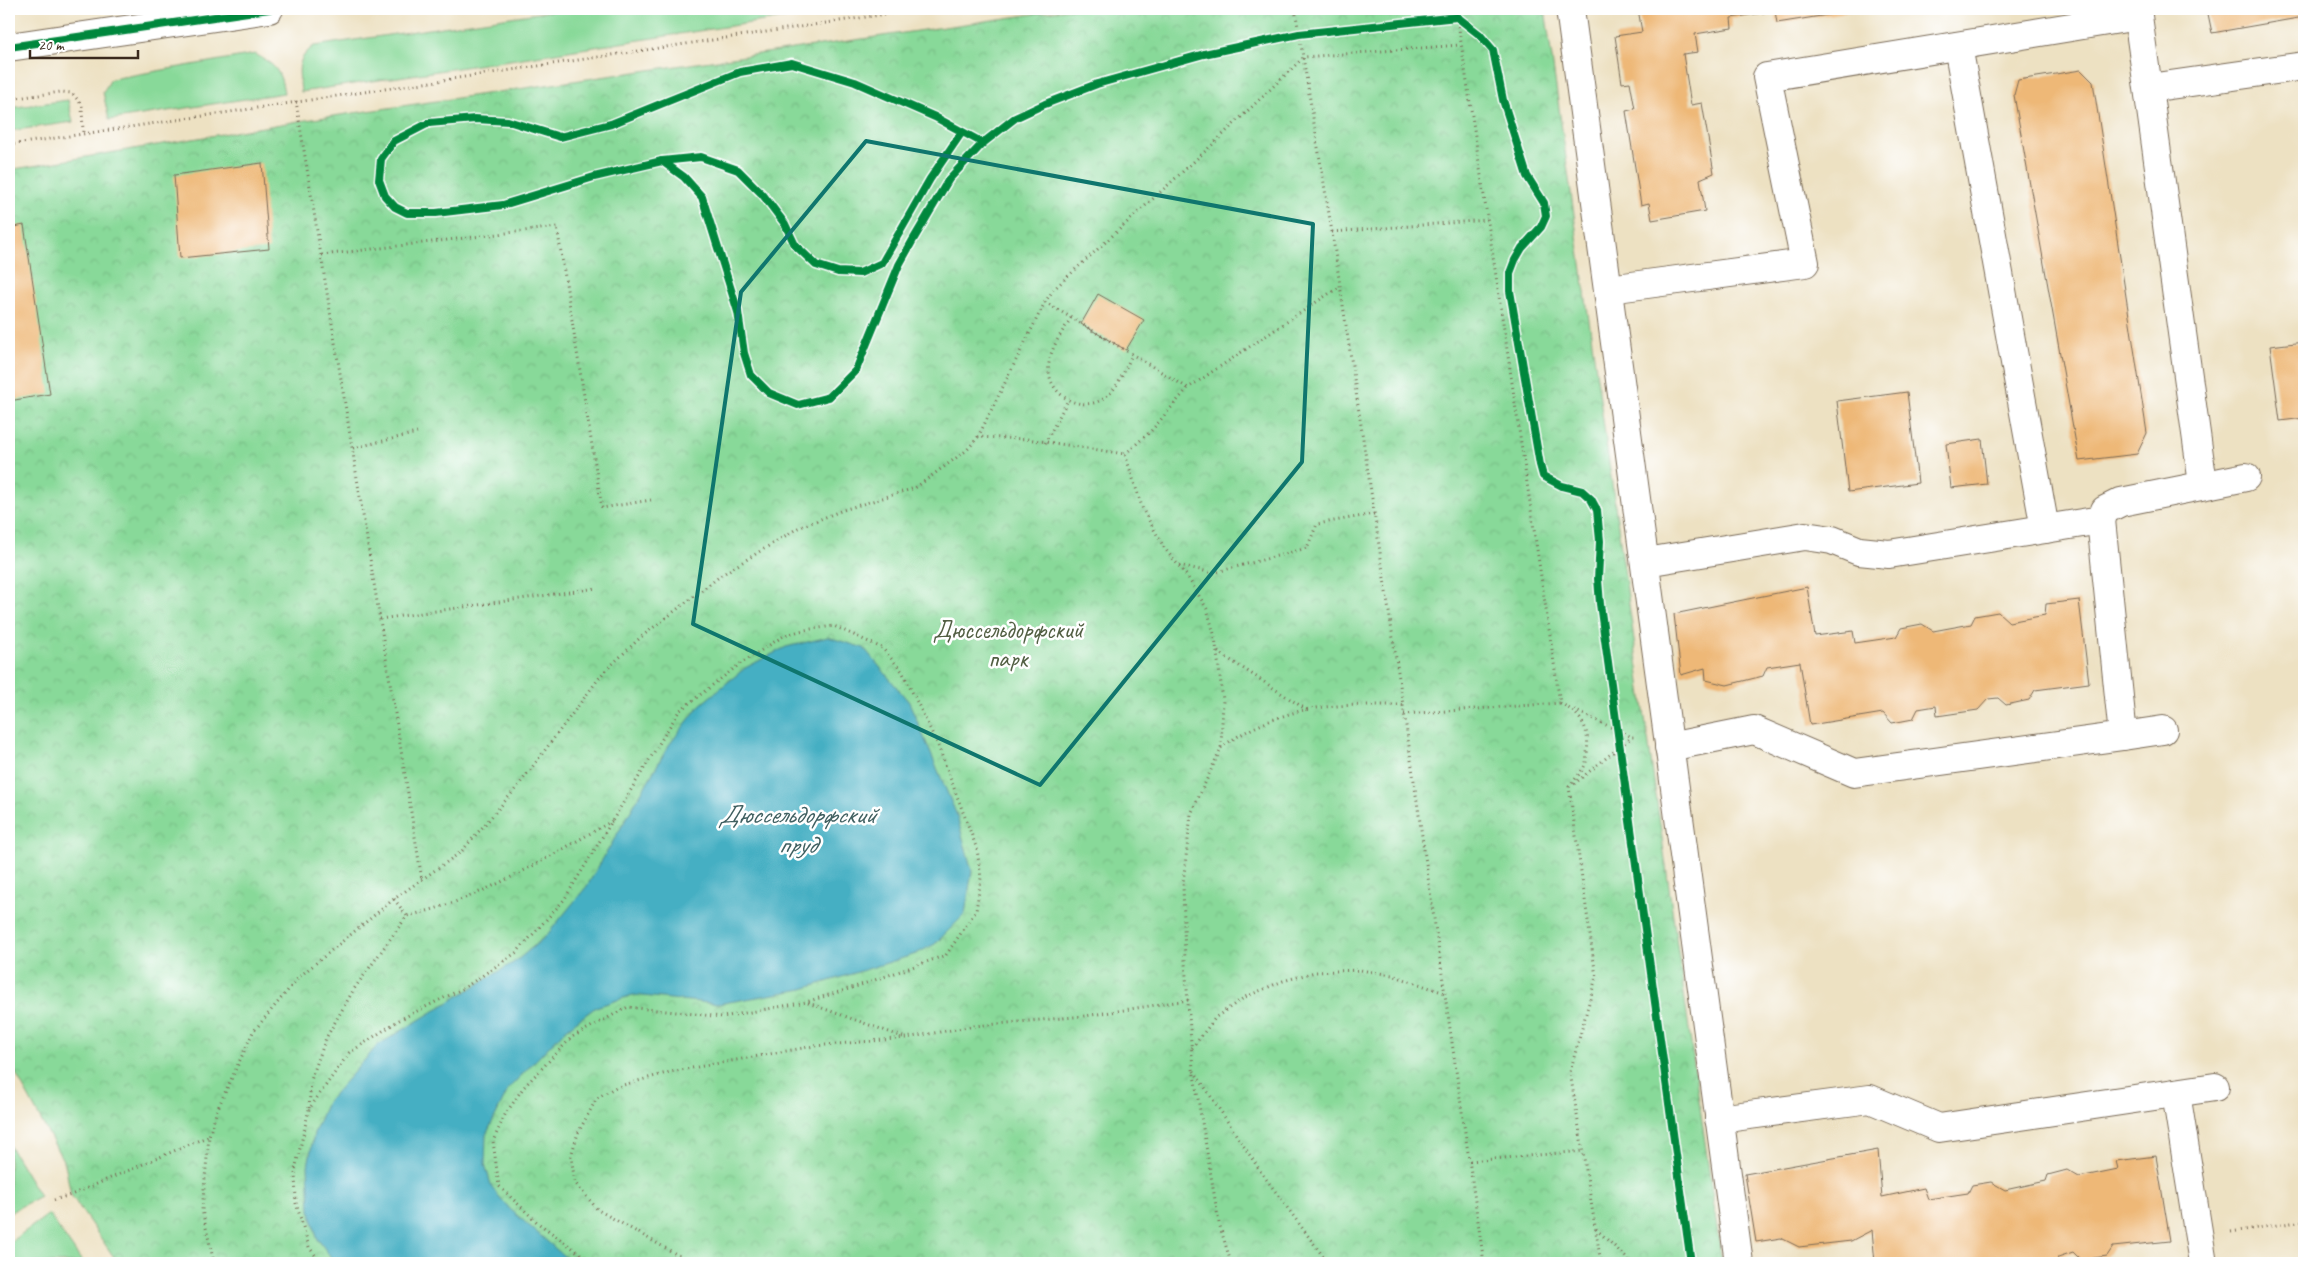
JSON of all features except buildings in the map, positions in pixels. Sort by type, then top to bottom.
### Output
[{"type":"street","points":[[9,47],[269,9]]},
{"type":"street","points":[[1570,9],[1646,562],[1719,1120],[1740,1263]]},
{"type":"street","points":[[1609,289],[1806,263],[1767,78],[1958,46],[2138,12],[2203,484]]},
{"type":"street","points":[[1958,46],[2045,529]]},
{"type":"street","points":[[2149,88],[2304,66]]},
{"type":"street","points":[[2123,736],[2101,520],[2105,510],[2121,502],[2246,476]]},
{"type":"street","points":[[1646,562],[1805,536],[1832,540],[1859,551],[1889,554],[2101,520]]},
{"type":"street","points":[[1668,740],[1754,730],[1854,773],[2163,730]]},
{"type":"street","points":[[1719,1120],[1870,1099],[1939,1128],[2215,1087]]},
{"type":"street","points":[[2176,1093],[2203,1263]]},
{"type":"path","points":[[9,145],[920,9]]},
{"type":"path","points":[[1295,9],[1332,232],[1484,1263]]},
{"type":"path","points":[[1447,18],[1456,13]]},
{"type":"path","points":[[1456,13],[1466,24]]},
{"type":"path","points":[[1456,13],[1560,703]]},
{"type":"path","points":[[1290,36],[1309,33]]},
{"type":"path","points":[[214,1263],[202,1210],[209,1136],[217,1110],[253,1032],[299,977],[394,899],[460,852],[518,786],[602,673],[640,637],[723,574],[798,528],[843,510],[916,488],[967,450],[978,436],[1045,302],[1054,289],[1304,58],[1460,45]]},
{"type":"path","points":[[9,99],[61,92],[72,93],[82,105],[83,134]]},
{"type":"path","points":[[296,101],[422,880]]},
{"type":"path","points":[[1332,232],[1487,220]]},
{"type":"path","points":[[322,255],[557,227],[602,508],[651,500]]},
{"type":"path","points":[[978,436],[1125,454],[1151,431],[1188,388],[1339,287]]},
{"type":"path","points":[[1045,302],[1188,388]]},
{"type":"path","points":[[1071,318],[1052,351],[1049,362],[1052,384],[1058,394],[1079,404],[1092,404],[1104,399],[1115,387],[1132,355]]},
{"type":"path","points":[[1045,443],[1068,400]]},
{"type":"path","points":[[353,448],[417,433]]},
{"type":"path","points":[[1125,454],[1143,510],[1165,549],[1178,565],[1207,610],[1217,651],[1223,700],[1221,748],[1190,814],[1183,883],[1193,1069],[1219,1223],[1231,1263]]},
{"type":"path","points":[[1178,565],[1213,573],[1298,551],[1307,548],[1316,524],[1374,514]]},
{"type":"path","points":[[380,619],[597,588]]},
{"type":"path","points":[[309,1109],[349,1053],[401,1019],[464,988],[516,952],[564,900],[679,711],[740,664],[785,635],[834,626],[882,648],[902,672],[937,743],[959,797],[976,849],[981,878],[976,911],[946,955],[856,988],[806,1002],[723,1017],[628,1007],[572,1037],[523,1088],[505,1115],[493,1141],[499,1186],[538,1223],[592,1263]]},
{"type":"path","points":[[1217,651],[1307,710]]},
{"type":"path","points":[[1560,703],[1574,710],[1587,731],[1586,763],[1569,787],[1596,977],[1570,1072],[1601,1263]]},
{"type":"path","points":[[1404,714],[1560,703],[1632,737],[1668,740]]},
{"type":"path","points":[[1221,748],[1236,735],[1300,711],[1403,705]]},
{"type":"path","points":[[1617,721],[1621,757]]},
{"type":"path","points":[[1569,787],[1632,737]]},
{"type":"path","points":[[321,1263],[309,1247],[296,1203],[295,1170],[309,1109],[311,1080],[326,1038],[354,989],[407,916],[436,910],[502,883],[612,821]]},
{"type":"path","points":[[394,899],[407,916]]},
{"type":"path","points":[[1192,1048],[1216,1017],[1245,997],[1283,981],[1315,972],[1360,970],[1392,975],[1445,993]]},
{"type":"path","points":[[692,1263],[598,1210],[575,1183],[571,1156],[578,1133],[597,1098],[616,1087],[670,1072],[814,1046],[906,1038],[974,1026],[1085,1016],[1188,1000]]},
{"type":"path","points":[[806,1002],[906,1038]]},
{"type":"path","points":[[1193,1069],[1261,1172],[1328,1263]]},
{"type":"path","points":[[54,1200],[209,1136]]},
{"type":"path","points":[[1470,1161],[1583,1151]]},
{"type":"path","points":[[2199,1237],[2304,1220]]},
{"type":"path","points":[[1595,1229],[1632,1263]]},
{"type":"highlighted area","points":[[866,141],[1313,224],[1302,462],[1040,785],[693,624],[741,292]]},
{"type":"green space","points":[[565,9],[842,9],[301,92],[299,71],[301,61],[314,46]]},
{"type":"green space","name":"Дюссельдорфский парк","points":[[1068,9],[1545,9],[1722,1263],[118,1263],[71,1195],[65,1164],[9,1061],[9,170],[299,121]]},
{"type":"green space","points":[[255,54],[276,69],[281,78],[284,93],[109,120],[103,92],[111,79]]},
{"type":"green space","points":[[68,100],[73,122],[9,131],[9,108]]},
{"type":"green space","points":[[9,1145],[40,1196],[9,1213]]},
{"type":"green space","points":[[49,1214],[83,1263],[17,1263],[9,1251],[9,1243]]},
{"type":"water","name":"Дюссельдорфский пруд","points":[[828,637],[864,648],[909,702],[956,813],[972,871],[965,914],[935,944],[916,954],[803,989],[718,1004],[633,995],[596,1007],[565,1030],[509,1088],[486,1135],[485,1164],[492,1188],[510,1209],[572,1263],[335,1263],[317,1238],[310,1210],[308,1166],[314,1133],[327,1102],[378,1045],[516,961],[546,936],[587,886],[669,745],[700,705],[745,668],[786,647]]},
{"type":"cycle path","points":[[9,47],[269,9]]},
{"type":"cycle path","points":[[983,143],[1015,118],[1097,84],[1204,54],[1299,34],[1457,17],[1480,35],[1493,50],[1503,100],[1527,176],[1544,203],[1546,216],[1541,227],[1522,248],[1510,273],[1510,291],[1540,465],[1543,476],[1562,486],[1582,491],[1591,499],[1597,510],[1600,541],[1598,579],[1600,604],[1691,1263]]},
{"type":"cycle path","points":[[792,63],[855,82],[935,117],[983,143],[949,179],[899,265],[856,370],[829,397],[798,405],[769,393],[751,375],[744,353],[738,312],[702,197],[684,177],[662,161],[594,177],[503,205],[436,213],[407,213],[395,207],[385,196],[379,180],[381,159],[394,141],[429,123],[475,119],[508,121],[560,137],[611,124],[740,72],[792,63]]},
{"type":"cycle path","points":[[662,161],[701,157],[738,170],[763,195],[785,224],[795,245],[816,265],[838,272],[860,273],[882,263],[930,179],[962,132]]}]
